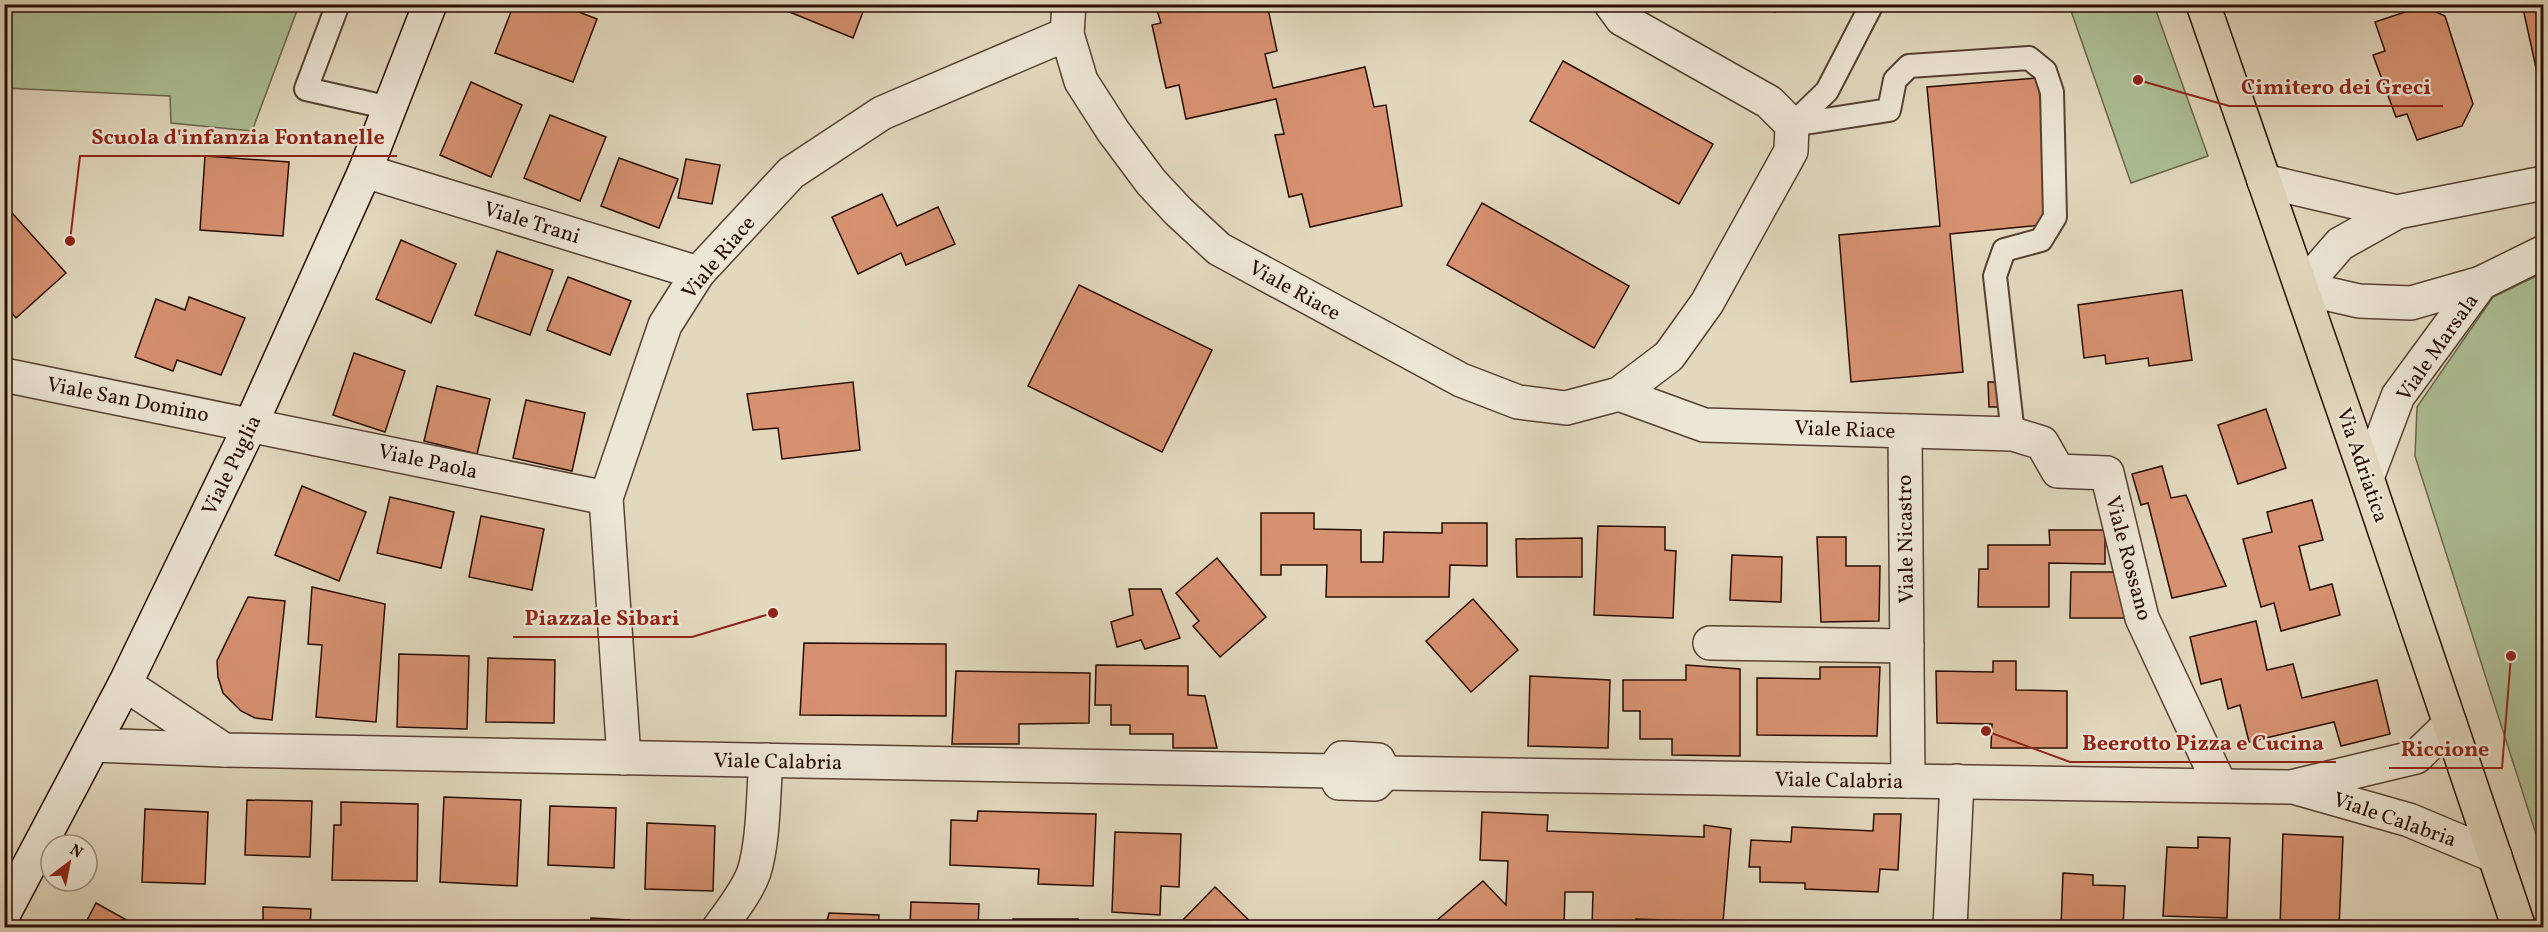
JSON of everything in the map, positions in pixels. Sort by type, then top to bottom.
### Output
[{"type":"main road","name":"Via Adriatica","points":[[2203,4],[2367,477],[2519,927]]},
{"type":"street","name":"Viale Puglia","points":[[4,913],[125,684],[251,424],[365,171],[430,4]]},
{"type":"street","points":[[1611,4],[1622,19],[1769,102],[1792,125]]},
{"type":"street","name":"Viale Riace","points":[[624,758],[606,498],[665,325],[698,273],[791,172],[882,113],[1068,19],[1081,81],[1113,131],[1151,182],[1219,249],[1461,380],[1518,402],[1566,408],[1619,394],[1670,356],[1707,303],[1791,151],[1792,125]]},
{"type":"street","name":"Viale Trani","points":[[365,171],[698,273]]},
{"type":"street","points":[[2264,181],[2397,212]]},
{"type":"street","points":[[2302,288],[2340,244],[2397,212],[2544,183]]},
{"type":"street","name":"Viale Marsala","points":[[2302,288],[2359,301],[2411,303],[2481,283],[2544,252]]},
{"type":"street","name":"Viale Marsala","points":[[2367,477],[2398,396],[2481,283]]},
{"type":"street","name":"Viale San Domino","points":[[4,375],[251,424]]},
{"type":"street","name":"Viale Riace","points":[[1619,394],[1704,425],[2013,434],[2042,443],[2058,471]]},
{"type":"street","name":"Viale Paola","points":[[251,424],[606,498]]},
{"type":"street","name":"Viale Nicastro","points":[[1905,431],[1908,781]]},
{"type":"street","name":"Viale Rossano","points":[[2058,471],[2107,472],[2142,618],[2220,785]]},
{"type":"street","points":[[1710,643],[1906,646]]},
{"type":"street","points":[[125,684],[224,750]]},
{"type":"street","name":"Viale Calabria","points":[[2293,787],[2415,757],[2450,724]]},
{"type":"street","name":"Viale Calabria","points":[[93,745],[224,750],[1333,771],[1342,758],[1378,760],[1385,773],[2293,787],[2409,820],[2495,856]]},
{"type":"street","points":[[719,927],[739,900],[754,873],[766,760]]},
{"type":"street","points":[[1950,927],[1957,781]]},
{"type":"lane","points":[[338,4],[306,89],[390,108]]},
{"type":"lane","points":[[1792,125],[1827,91],[1872,4]]},
{"type":"lane","points":[[1792,125],[1889,110],[1895,80],[1909,66],[2029,58],[2045,71],[2052,92],[2055,218],[2041,240],[2004,250],[1995,276],[2013,434]]},
{"type":"green space","points":[[5,4],[299,5],[252,131],[171,123],[170,96],[5,88]]},
{"type":"green space","points":[[2069,5],[2154,5],[2208,156],[2131,183]]},
{"type":"green space","points":[[2543,273],[2543,856],[2415,456],[2417,407],[2493,297]]},
{"type":"building","points":[[514,4],[558,4],[597,19],[573,82],[495,53]]},
{"type":"building","points":[[770,4],[866,4],[853,38]]},
{"type":"building","points":[[1155,4],[1267,4],[1277,51],[1265,54],[1273,88],[1365,67],[1374,107],[1386,105],[1402,206],[1310,227],[1302,194],[1289,197],[1275,135],[1284,134],[1276,99],[1186,119],[1179,85],[1166,88],[1152,25],[1161,23]]},
{"type":"building","points":[[1762,4],[1780,4],[1775,12]]},
{"type":"building","points":[[2522,4],[2544,4],[2544,104]]},
{"type":"building","points":[[2423,6],[2445,16],[2473,104],[2462,126],[2417,140],[2407,114],[2396,117],[2373,55],[2385,51],[2375,22]]},
{"type":"building","points":[[1563,61],[1713,144],[1679,204],[1530,121]]},
{"type":"building","points":[[2038,78],[2052,224],[1950,234],[1963,372],[1851,382],[1839,235],[1940,226],[1927,87]]},
{"type":"building","points":[[471,82],[522,105],[491,177],[440,155]]},
{"type":"building","points":[[550,115],[606,137],[580,201],[524,178]]},
{"type":"building","points":[[205,156],[289,162],[283,236],[200,230]]},
{"type":"building","points":[[619,158],[678,179],[659,228],[601,206]]},
{"type":"building","points":[[686,159],[720,165],[712,204],[678,198]]},
{"type":"building","points":[[882,194],[897,226],[938,207],[955,244],[906,265],[901,253],[858,274],[832,217]]},
{"type":"building","points":[[1482,203],[1629,286],[1594,348],[1447,265]]},
{"type":"building","points":[[4,204],[66,273],[16,318],[4,304]]},
{"type":"building","points":[[401,240],[456,264],[431,323],[376,299]]},
{"type":"building","points":[[497,251],[553,270],[530,335],[475,315]]},
{"type":"building","points":[[568,277],[631,301],[610,355],[547,330]]},
{"type":"building","points":[[1079,285],[1212,350],[1162,452],[1028,386]]},
{"type":"building","points":[[2182,290],[2192,360],[2149,366],[2148,358],[2106,364],[2105,355],[2084,358],[2078,305]]},
{"type":"building","points":[[189,297],[245,318],[221,375],[177,360],[173,371],[135,357],[156,299],[185,310]]},
{"type":"building","points":[[354,353],[405,371],[385,432],[333,415]]},
{"type":"building","points":[[853,382],[860,450],[782,459],[778,428],[753,430],[747,394]]},
{"type":"building","points":[[1988,382],[2016,382],[2017,407],[1989,407]]},
{"type":"building","points":[[437,386],[490,399],[477,454],[424,441]]},
{"type":"building","points":[[526,400],[585,413],[572,471],[513,458]]},
{"type":"building","points":[[2266,409],[2286,468],[2238,484],[2218,425]]},
{"type":"building","points":[[2162,466],[2171,498],[2186,495],[2226,586],[2172,598],[2148,503],[2141,505],[2132,474]]},
{"type":"building","points":[[302,486],[366,512],[339,581],[275,555]]},
{"type":"building","points":[[390,497],[454,512],[441,568],[377,553]]},
{"type":"building","points":[[2312,500],[2323,540],[2299,546],[2310,590],[2332,584],[2340,615],[2281,631],[2274,603],[2261,607],[2243,539],[2272,532],[2267,512]]},
{"type":"building","points":[[1261,513],[1314,513],[1314,529],[1361,530],[1361,562],[1383,562],[1384,532],[1442,533],[1442,523],[1487,523],[1487,566],[1450,565],[1449,597],[1326,597],[1327,565],[1281,565],[1281,575],[1261,575]]},
{"type":"building","points":[[481,516],[544,529],[532,590],[469,577]]},
{"type":"building","points":[[1598,526],[1665,527],[1665,550],[1676,551],[1673,618],[1594,615]]},
{"type":"building","points":[[2049,530],[2105,530],[2105,564],[2049,563],[2049,607],[1978,607],[1979,569],[1988,569],[1988,545],[2050,545]]},
{"type":"building","points":[[1817,537],[1846,537],[1846,566],[1880,566],[1879,621],[1821,622]]},
{"type":"building","points":[[1582,538],[1582,577],[1517,577],[1516,539]]},
{"type":"building","points":[[1732,555],[1782,557],[1781,602],[1730,600]]},
{"type":"building","points":[[1217,558],[1266,617],[1220,657],[1193,626],[1199,621],[1176,593]]},
{"type":"building","points":[[2071,572],[2121,572],[2135,618],[2070,618]]},
{"type":"building","points":[[312,587],[385,604],[376,722],[316,717],[322,645],[308,644]]},
{"type":"building","points":[[1129,589],[1161,589],[1180,638],[1145,649],[1141,640],[1117,647],[1111,622],[1133,615]]},
{"type":"building","points":[[248,597],[285,601],[272,720],[255,718],[241,711],[223,693],[218,677],[217,661]]},
{"type":"building","points":[[1473,599],[1518,650],[1471,692],[1426,641]]},
{"type":"building","points":[[2256,621],[2267,670],[2293,664],[2302,698],[2377,680],[2390,734],[2341,746],[2334,722],[2249,742],[2240,705],[2228,709],[2221,679],[2201,684],[2190,637]]},
{"type":"building","points":[[804,643],[946,644],[946,716],[800,715]]},
{"type":"building","points":[[399,654],[469,656],[467,729],[397,727]]},
{"type":"building","points":[[488,658],[555,660],[554,723],[486,722]]},
{"type":"building","points":[[1993,661],[2016,661],[2016,690],[2067,691],[2067,748],[1991,748],[1992,724],[1937,723],[1936,671],[1993,672]]},
{"type":"building","points":[[1096,665],[1188,666],[1188,695],[1205,696],[1217,748],[1173,748],[1173,734],[1130,734],[1130,725],[1111,725],[1111,705],[1095,705]]},
{"type":"building","points":[[1686,665],[1740,669],[1740,756],[1672,755],[1672,739],[1640,739],[1640,711],[1623,711],[1623,680],[1686,680]]},
{"type":"building","points":[[1820,667],[1880,667],[1877,736],[1757,735],[1757,678],[1820,679]]},
{"type":"building","points":[[956,671],[1090,673],[1089,723],[1019,724],[1019,744],[952,744]]},
{"type":"building","points":[[1530,676],[1610,680],[1608,748],[1528,746]]},
{"type":"building","points":[[444,797],[521,800],[517,886],[440,882]]},
{"type":"building","points":[[247,800],[312,801],[310,857],[245,855]]},
{"type":"building","points":[[341,802],[418,804],[417,881],[332,880],[334,825],[341,825]]},
{"type":"building","points":[[550,806],[616,808],[614,868],[548,865]]},
{"type":"building","points":[[145,809],[208,812],[205,884],[142,882]]},
{"type":"building","points":[[978,811],[1096,814],[1093,886],[1038,884],[1039,869],[950,865],[951,820],[977,821]]},
{"type":"building","points":[[1482,812],[1548,815],[1547,831],[1704,837],[1704,825],[1731,829],[1723,922],[1636,919],[1635,928],[1592,928],[1593,892],[1565,892],[1564,928],[1428,928],[1483,881],[1506,905],[1508,861],[1480,860]]},
{"type":"building","points":[[1874,814],[1901,814],[1898,870],[1880,869],[1878,892],[1805,889],[1805,883],[1760,882],[1760,867],[1749,867],[1751,840],[1791,842],[1792,827],[1873,831]]},
{"type":"building","points":[[647,823],[715,826],[713,891],[645,889]]},
{"type":"building","points":[[1115,832],[1181,834],[1179,887],[1161,886],[1160,915],[1112,912]]},
{"type":"building","points":[[2283,834],[2343,837],[2339,928],[2280,927]]},
{"type":"building","points":[[2198,837],[2230,838],[2227,918],[2163,916],[2167,847],[2198,848]]},
{"type":"building","points":[[2063,873],[2093,875],[2093,885],[2125,886],[2123,928],[2061,928]]},
{"type":"building","points":[[1215,887],[1257,928],[1175,928]]},
{"type":"building","points":[[911,902],[979,904],[978,928],[910,928]]},
{"type":"building","points":[[96,903],[141,928],[83,928]]},
{"type":"building","points":[[263,907],[311,909],[310,928],[263,928]]},
{"type":"building","points":[[829,913],[879,915],[878,928],[825,928]]},
{"type":"building","points":[[591,918],[630,920],[630,928],[591,928]]},
{"type":"building","points":[[1013,919],[1078,919],[1078,928],[1013,928]]},
{"type":"building","points":[[180,924],[230,926],[229,928],[180,928]]},
{"type":"building","points":[[369,925],[428,927],[369,928]]},
{"type":"place","name":"Cimitero dei Greci","points":[[2138,80]]},
{"type":"place","name":"Scuola d'infanzia Fontanelle","points":[[70,241]]},
{"type":"place","name":"Piazzale Sibari","points":[[773,613]]},
{"type":"place","name":"Riccione","points":[[2511,656]]},
{"type":"place","name":"Beerotto Pizza e Cucina","points":[[1986,731]]}]
